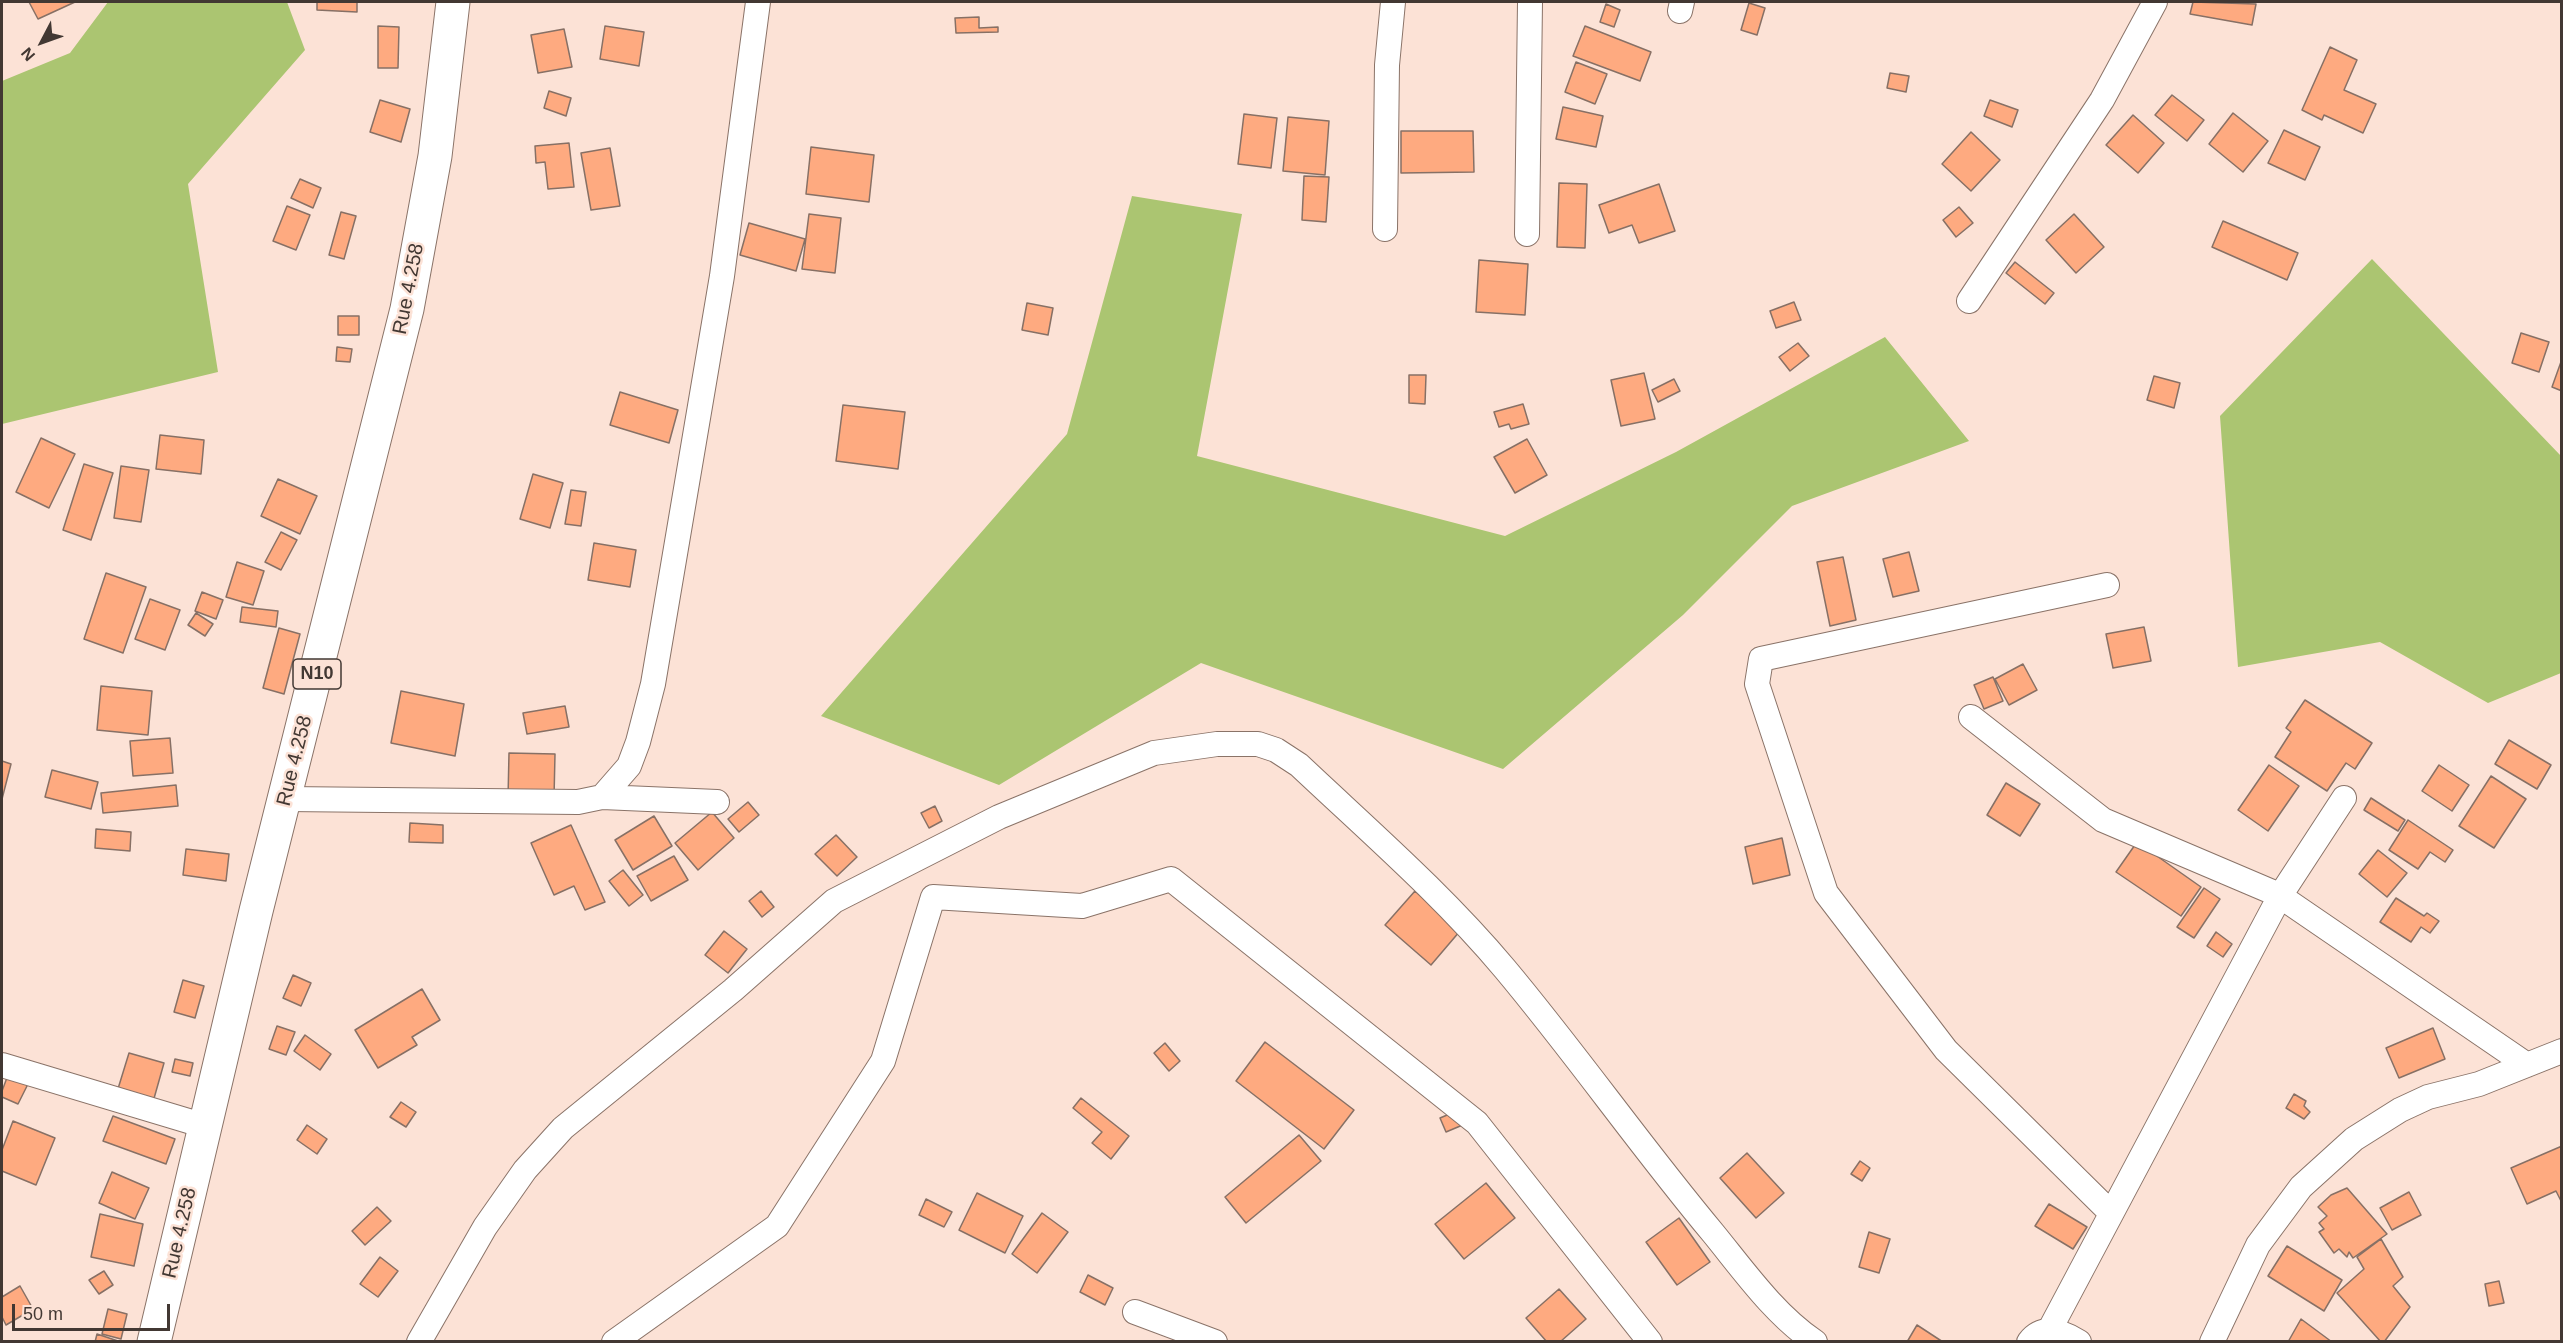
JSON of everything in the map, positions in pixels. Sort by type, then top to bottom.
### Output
[{"type":"highway","name":"Rue 4.258","points":[[154,1341],[256,911],[286,799],[407,309],[435,156],[453,2]]},
{"type":"street","points":[[602,797],[629,766],[638,742],[653,684],[722,276],[758,2]]},
{"type":"street","points":[[1385,229],[1387,65],[1394,2]]},
{"type":"street","points":[[1527,234],[1530,2]]},
{"type":"street","points":[[1969,301],[2102,100],[2155,2]]},
{"type":"street","points":[[2108,585],[1761,658],[1757,684],[1826,893],[1946,1050],[2111,1213]]},
{"type":"street","points":[[1971,717],[2103,820],[2280,896],[2527,1065]]},
{"type":"street","points":[[419,1341],[485,1227],[525,1170],[563,1128],[733,990],[834,902],[999,817],[1154,753],[1217,744],[1258,744],[1276,750],[1299,765],[1455,911],[1506,970],[1672,1184],[1752,1281],[1778,1310],[1815,1341]]},
{"type":"street","points":[[286,799],[578,802],[602,797],[717,802]]},
{"type":"street","points":[[2039,1336],[2111,1213],[2280,896],[2344,798]]},
{"type":"street","points":[[614,1341],[777,1226],[883,1061],[933,897],[1082,906],[1172,879],[1478,1123],[1650,1341]]},
{"type":"street","points":[[2212,1341],[2258,1245],[2301,1187],[2354,1139],[2400,1110],[2428,1097],[2479,1084],[2562,1052]]},
{"type":"street","points":[[2,1065],[206,1126]]},
{"type":"street","points":[[1135,1312],[1215,1341]]},
{"type":"street","points":[[2039,1336],[2065,1333],[2079,1341]]},
{"type":"green space","points":[[108,2],[287,2],[305,50],[188,184],[218,372],[2,424],[2,81],[70,53]]},
{"type":"green space","points":[[1132,196],[1242,214],[1197,456],[1505,536],[1676,452],[1885,337],[1969,441],[1792,506],[1683,615],[1503,769],[1201,663],[999,785],[821,716],[1067,434]]},
{"type":"green space","points":[[2372,259],[2561,456],[2561,673],[2488,703],[2380,642],[2238,667],[2220,416]]},
{"type":"building","points":[[29,2],[75,2],[38,19]]},
{"type":"building","points":[[317,2],[357,2],[357,12],[317,10]]},
{"type":"building","points":[[2193,2],[2256,4],[2252,25],[2190,14]]},
{"type":"building","points":[[1749,3],[1765,8],[1757,35],[1741,30]]},
{"type":"building","points":[[1606,4],[1620,10],[1614,27],[1600,22]]},
{"type":"building","points":[[979,17],[979,28],[998,27],[998,32],[956,33],[955,18]]},
{"type":"building","points":[[378,26],[399,27],[398,68],[378,68]]},
{"type":"building","points":[[605,26],[644,32],[639,66],[600,59]]},
{"type":"building","points":[[1585,26],[1651,52],[1640,81],[1573,56]]},
{"type":"building","points":[[564,29],[572,67],[538,73],[531,35]]},
{"type":"building","points":[[2330,47],[2357,60],[2344,90],[2376,104],[2363,133],[2324,115],[2322,120],[2302,110]]},
{"type":"building","points":[[1576,62],[1607,74],[1595,104],[1565,92]]},
{"type":"building","points":[[1890,73],[1909,76],[1906,92],[1887,88]]},
{"type":"building","points":[[549,91],[571,98],[566,116],[544,108]]},
{"type":"building","points":[[2172,95],[2204,120],[2187,141],[2155,115]]},
{"type":"building","points":[[380,100],[410,109],[401,142],[370,132]]},
{"type":"building","points":[[1990,100],[2018,110],[2012,127],[1984,116]]},
{"type":"building","points":[[1563,107],[1603,116],[1596,147],[1556,139]]},
{"type":"building","points":[[2233,113],[2268,141],[2243,172],[2209,144]]},
{"type":"building","points":[[1244,114],[1277,118],[1271,168],[1238,164]]},
{"type":"building","points":[[2133,115],[2164,143],[2138,173],[2106,145]]},
{"type":"building","points":[[1288,117],[1329,121],[1325,175],[1283,171]]},
{"type":"building","points":[[2284,130],[2320,147],[2305,180],[2268,163]]},
{"type":"building","points":[[1401,131],[1473,131],[1474,172],[1401,173]]},
{"type":"building","points":[[1971,132],[2000,160],[1971,191],[1942,164]]},
{"type":"building","points":[[569,143],[574,187],[548,189],[545,162],[536,163],[535,146]]},
{"type":"building","points":[[811,147],[874,155],[869,202],[806,194]]},
{"type":"building","points":[[610,148],[620,206],[591,210],[581,153]]},
{"type":"building","points":[[1304,176],[1329,177],[1326,222],[1302,220]]},
{"type":"building","points":[[300,179],[321,188],[313,208],[291,198]]},
{"type":"building","points":[[1559,183],[1587,184],[1585,248],[1557,247]]},
{"type":"building","points":[[1659,184],[1675,231],[1639,243],[1632,225],[1609,233],[1599,205]]},
{"type":"building","points":[[287,206],[310,215],[296,250],[273,241]]},
{"type":"building","points":[[1959,207],[1973,223],[1956,237],[1943,220]]},
{"type":"building","points":[[341,212],[356,216],[344,259],[329,255]]},
{"type":"building","points":[[809,214],[841,218],[835,273],[802,269]]},
{"type":"building","points":[[2074,214],[2104,247],[2076,273],[2046,240]]},
{"type":"building","points":[[2223,221],[2298,253],[2287,280],[2212,247]]},
{"type":"building","points":[[749,223],[805,239],[796,271],[740,255]]},
{"type":"building","points":[[1479,260],[1528,264],[1525,315],[1476,312]]},
{"type":"building","points":[[2015,262],[2054,293],[2045,304],[2006,273]]},
{"type":"building","points":[[1794,302],[1801,320],[1776,328],[1770,311]]},
{"type":"building","points":[[1027,303],[1053,308],[1048,335],[1022,330]]},
{"type":"building","points":[[338,316],[359,316],[359,335],[338,335]]},
{"type":"building","points":[[2521,333],[2549,342],[2539,372],[2512,363]]},
{"type":"building","points":[[1798,343],[1809,356],[1790,371],[1779,357]]},
{"type":"building","points":[[337,347],[352,349],[350,362],[336,361]]},
{"type":"building","points":[[2562,359],[2562,391],[2552,387]]},
{"type":"building","points":[[1644,373],[1655,419],[1621,426],[1611,380]]},
{"type":"building","points":[[1409,375],[1426,375],[1425,404],[1409,403]]},
{"type":"building","points":[[2154,376],[2180,383],[2174,408],[2147,400]]},
{"type":"building","points":[[1674,379],[1680,391],[1658,402],[1652,390]]},
{"type":"building","points":[[620,392],[678,410],[669,443],[610,425]]},
{"type":"building","points":[[1523,404],[1529,424],[1511,429],[1509,424],[1499,427],[1494,412]]},
{"type":"building","points":[[843,405],[905,412],[898,469],[836,461]]},
{"type":"building","points":[[160,435],[204,440],[201,474],[156,469]]},
{"type":"building","points":[[41,438],[75,454],[49,508],[16,492]]},
{"type":"building","points":[[1527,439],[1547,475],[1515,493],[1494,457]]},
{"type":"building","points":[[84,464],[113,473],[91,540],[63,530]]},
{"type":"building","points":[[121,466],[149,470],[141,522],[114,518]]},
{"type":"building","points":[[533,474],[563,483],[550,528],[520,519]]},
{"type":"building","points":[[278,479],[317,496],[300,534],[261,516]]},
{"type":"building","points":[[571,490],[586,492],[581,526],[565,524]]},
{"type":"building","points":[[281,532],[297,540],[281,570],[265,562]]},
{"type":"building","points":[[594,543],[636,550],[630,587],[588,580]]},
{"type":"building","points":[[1909,552],[1919,591],[1893,597],[1883,559]]},
{"type":"building","points":[[1843,557],[1856,620],[1830,626],[1817,562]]},
{"type":"building","points":[[237,562],[264,571],[253,605],[226,597]]},
{"type":"building","points":[[106,573],[146,587],[123,653],[84,639]]},
{"type":"building","points":[[202,592],[223,600],[216,619],[195,611]]},
{"type":"building","points":[[150,599],[180,610],[165,650],[135,639]]},
{"type":"building","points":[[242,607],[278,611],[276,627],[240,622]]},
{"type":"building","points":[[196,613],[213,624],[205,636],[188,625]]},
{"type":"building","points":[[2144,627],[2151,661],[2113,668],[2106,634]]},
{"type":"building","points":[[279,628],[300,634],[284,694],[263,688]]},
{"type":"building","points":[[2023,664],[2037,690],[2009,705],[1995,679]]},
{"type":"building","points":[[1993,677],[2003,701],[1984,709],[1974,685]]},
{"type":"building","points":[[101,686],[152,691],[148,735],[97,730]]},
{"type":"building","points":[[401,691],[464,704],[455,756],[391,743]]},
{"type":"building","points":[[2305,700],[2372,743],[2355,769],[2346,763],[2327,791],[2275,757],[2291,732],[2286,728]]},
{"type":"building","points":[[565,706],[569,727],[527,734],[523,713]]},
{"type":"building","points":[[170,738],[173,773],[133,776],[130,741]]},
{"type":"building","points":[[2509,740],[2551,765],[2537,789],[2495,764]]},
{"type":"building","points":[[509,753],[555,754],[554,798],[508,798]]},
{"type":"building","points":[[2,761],[11,764],[2,799]]},
{"type":"building","points":[[2269,765],[2299,786],[2268,831],[2238,810]]},
{"type":"building","points":[[2439,765],[2469,785],[2452,811],[2422,791]]},
{"type":"building","points":[[52,770],[98,782],[91,809],[45,797]]},
{"type":"building","points":[[2491,776],[2526,799],[2494,848],[2459,826]]},
{"type":"building","points":[[2006,783],[2040,804],[2020,836],[1987,815]]},
{"type":"building","points":[[176,785],[178,806],[103,813],[101,793]]},
{"type":"building","points":[[2371,798],[2405,820],[2398,831],[2364,810]]},
{"type":"building","points":[[748,802],[759,815],[739,832],[728,819]]},
{"type":"building","points":[[935,806],[942,821],[929,828],[921,813]]},
{"type":"building","points":[[712,812],[734,838],[698,870],[675,843]]},
{"type":"building","points":[[654,816],[672,846],[633,870],[615,840]]},
{"type":"building","points":[[2408,820],[2453,850],[2445,862],[2430,852],[2418,869],[2389,850]]},
{"type":"building","points":[[410,823],[443,825],[443,843],[409,842]]},
{"type":"building","points":[[571,825],[605,902],[585,910],[574,886],[554,895],[531,843]]},
{"type":"building","points":[[96,829],[131,832],[130,851],[95,848]]},
{"type":"building","points":[[836,835],[857,857],[837,876],[815,854]]},
{"type":"building","points":[[1782,838],[1790,875],[1753,884],[1745,847]]},
{"type":"building","points":[[2137,842],[2201,887],[2181,916],[2116,872]]},
{"type":"building","points":[[186,849],[229,854],[226,881],[183,875]]},
{"type":"building","points":[[2378,850],[2407,873],[2387,897],[2359,874]]},
{"type":"building","points":[[674,856],[688,880],[651,901],[637,876]]},
{"type":"building","points":[[623,870],[643,895],[629,906],[609,881]]},
{"type":"building","points":[[2204,888],[2220,899],[2194,938],[2177,927]]},
{"type":"building","points":[[761,891],[774,907],[762,917],[749,901]]},
{"type":"building","points":[[1415,891],[1460,931],[1431,965],[1385,925]]},
{"type":"building","points":[[2396,898],[2424,916],[2427,913],[2439,921],[2430,933],[2421,927],[2411,942],[2380,922]]},
{"type":"building","points":[[724,931],[747,949],[728,973],[705,955]]},
{"type":"building","points":[[2216,932],[2232,944],[2223,957],[2207,946]]},
{"type":"building","points":[[293,975],[311,983],[301,1006],[283,998]]},
{"type":"building","points":[[183,980],[204,986],[195,1018],[174,1012]]},
{"type":"building","points":[[422,989],[440,1020],[412,1037],[417,1045],[378,1068],[355,1030]]},
{"type":"building","points":[[277,1026],[295,1032],[286,1055],[269,1049]]},
{"type":"building","points":[[2433,1028],[2445,1059],[2399,1078],[2386,1048]]},
{"type":"building","points":[[305,1035],[331,1054],[320,1070],[294,1051]]},
{"type":"building","points":[[1265,1042],[1354,1110],[1324,1149],[1236,1081]]},
{"type":"building","points":[[1165,1043],[1180,1061],[1169,1071],[1154,1053]]},
{"type":"building","points":[[129,1053],[164,1063],[153,1102],[117,1092]]},
{"type":"building","points":[[175,1059],[193,1063],[190,1076],[172,1072]]},
{"type":"building","points":[[8,1075],[28,1084],[18,1104],[2,1097]]},
{"type":"building","points":[[2294,1094],[2306,1101],[2304,1106],[2310,1112],[2304,1119],[2286,1108]]},
{"type":"building","points":[[1081,1098],[1129,1136],[1111,1159],[1092,1143],[1102,1132],[1073,1108]]},
{"type":"building","points":[[401,1102],[416,1112],[406,1127],[390,1117]]},
{"type":"building","points":[[1459,1110],[1465,1124],[1446,1132],[1440,1118]]},
{"type":"building","points":[[113,1116],[175,1139],[166,1164],[103,1141]]},
{"type":"building","points":[[13,1121],[55,1138],[36,1185],[2,1171],[2,1150]]},
{"type":"building","points":[[307,1125],[327,1139],[317,1154],[297,1140]]},
{"type":"building","points":[[1299,1135],[1321,1161],[1246,1223],[1225,1197]]},
{"type":"building","points":[[2562,1146],[2562,1203],[2556,1191],[2527,1204],[2511,1168]]},
{"type":"building","points":[[1747,1153],[1784,1193],[1756,1218],[1720,1178]]},
{"type":"building","points":[[1860,1161],[1870,1168],[1862,1181],[1851,1174]]},
{"type":"building","points":[[112,1172],[149,1188],[135,1219],[99,1203]]},
{"type":"building","points":[[1486,1183],[1515,1218],[1464,1259],[1435,1224]]},
{"type":"building","points":[[2347,1188],[2387,1234],[2353,1258],[2349,1252],[2347,1257],[2339,1249],[2334,1253],[2319,1232],[2324,1229],[2319,1223],[2327,1216],[2318,1207],[2331,1195]]},
{"type":"building","points":[[2409,1192],[2421,1215],[2392,1230],[2380,1208]]},
{"type":"building","points":[[977,1193],[1023,1216],[1005,1253],[959,1230]]},
{"type":"building","points":[[926,1199],[952,1212],[944,1227],[919,1215]]},
{"type":"building","points":[[2049,1204],[2087,1227],[2073,1249],[2035,1226]]},
{"type":"building","points":[[377,1207],[391,1221],[365,1245],[352,1231]]},
{"type":"building","points":[[1042,1213],[1068,1232],[1037,1273],[1012,1254]]},
{"type":"building","points":[[100,1214],[143,1224],[134,1266],[91,1257]]},
{"type":"building","points":[[1679,1218],[1710,1262],[1677,1285],[1646,1242]]},
{"type":"building","points":[[1869,1232],[1890,1239],[1879,1273],[1859,1267]]},
{"type":"building","points":[[2381,1239],[2403,1277],[2393,1286],[2410,1307],[2384,1342],[2381,1342],[2337,1293],[2364,1269],[2357,1257]]},
{"type":"building","points":[[2287,1246],[2342,1280],[2324,1311],[2268,1276]]},
{"type":"building","points":[[380,1257],[398,1271],[378,1297],[360,1284]]},
{"type":"building","points":[[104,1271],[113,1285],[99,1294],[89,1280]]},
{"type":"building","points":[[1088,1275],[1113,1288],[1105,1305],[1080,1292]]},
{"type":"building","points":[[2499,1281],[2504,1303],[2489,1306],[2485,1284]]},
{"type":"building","points":[[20,1286],[33,1309],[6,1325],[2,1317],[2,1297]]},
{"type":"building","points":[[1559,1289],[1586,1319],[1560,1342],[1547,1342],[1526,1318]]},
{"type":"building","points":[[108,1309],[127,1314],[121,1339],[102,1334]]},
{"type":"building","points":[[2301,1319],[2332,1342],[2288,1342]]},
{"type":"building","points":[[1917,1325],[1943,1342],[1907,1342]]},
{"type":"building","points":[[97,1334],[121,1342],[95,1342]]}]
